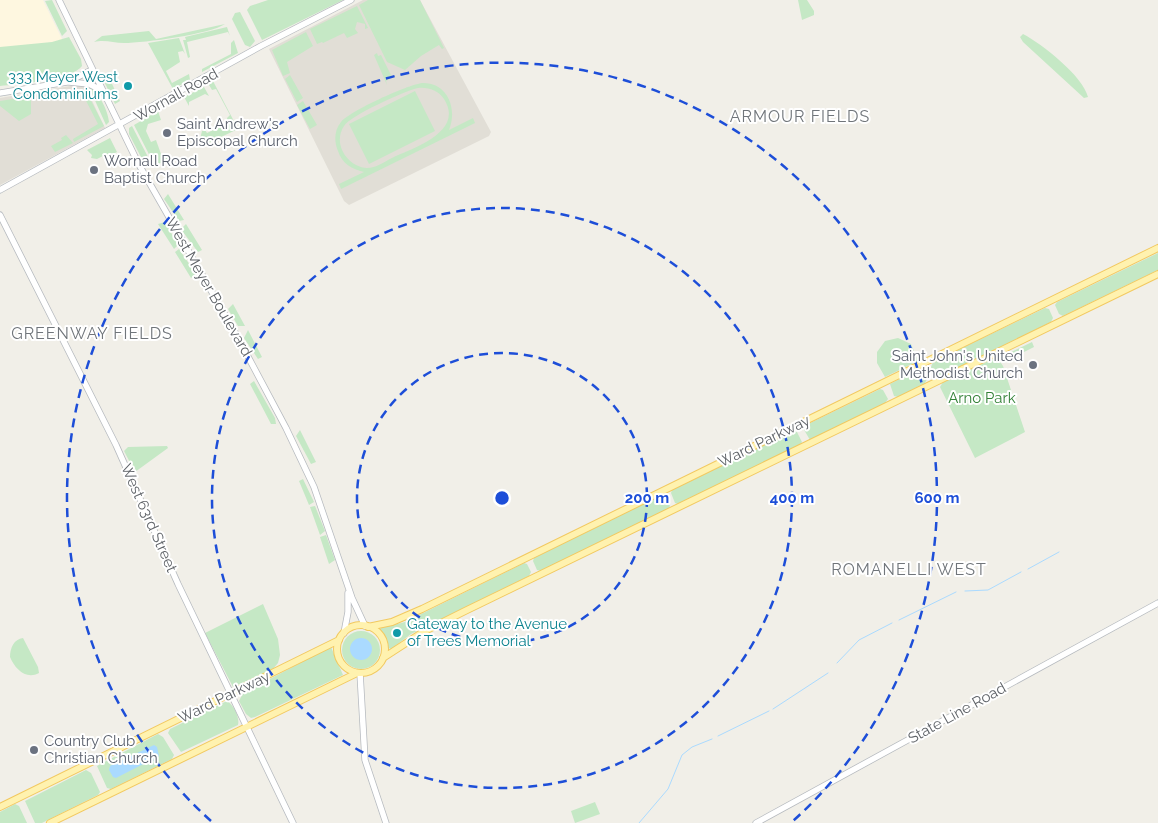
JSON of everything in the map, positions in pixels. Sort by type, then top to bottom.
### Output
[{"type":"main road","name":"West Meyer Boulevard","points":[[59,0],[119,125],[276,406],[311,482],[346,581]]},
{"type":"main road","name":"Wornall Road","points":[[0,190],[261,46],[352,0]]},
{"type":"main road","points":[[67,82],[92,70]]},
{"type":"main road","points":[[0,93],[67,82],[89,84],[103,92]]},
{"type":"main road","name":"West 63rd Street","points":[[0,215],[116,445],[178,584],[293,823]]},
{"type":"main road","name":"Ward Parkway","points":[[367,626],[392,622],[424,608],[1158,248]]},
{"type":"main road","name":"Ward Parkway","points":[[383,658],[423,632],[456,615],[1158,274]]},
{"type":"main road","points":[[50,823],[247,726],[359,673],[376,668],[383,658],[384,645],[382,639],[379,634],[367,626],[346,581]]},
{"type":"main road","points":[[346,581],[348,602],[344,632],[339,640],[338,653],[340,660],[350,670],[359,673]]},
{"type":"main road","name":"State Line Road","points":[[756,823],[1158,603]]},
{"type":"main road","points":[[344,632],[353,627],[367,626]]},
{"type":"main road","name":"Ward Parkway","points":[[0,807],[339,640]]},
{"type":"main road","points":[[359,673],[365,760],[368,777],[386,823]]},
{"type":"shaded area","points":[[0,0],[43,0],[63,41],[0,49]]},
{"type":"shaded area","points":[[363,0],[420,0],[491,132],[489,136],[349,205],[344,201],[269,49]]},
{"type":"shaded area","points":[[76,85],[85,86],[105,128],[0,185],[0,98]]},
{"type":"green space","points":[[52,0],[67,31],[62,36],[45,1]]},
{"type":"green space","points":[[268,0],[343,0],[262,40],[247,10],[250,6]]},
{"type":"green space","points":[[368,0],[420,0],[444,48],[442,49],[439,45],[421,56],[405,70],[387,62],[359,5]]},
{"type":"green space","points":[[798,0],[807,0],[814,11],[814,15],[802,20]]},
{"type":"green space","points":[[357,6],[368,28],[365,29],[365,24],[357,22],[355,29],[358,33],[347,38],[344,33],[317,44],[310,29]]},
{"type":"green space","points":[[240,12],[255,41],[250,47],[245,45],[232,19],[235,13]]},
{"type":"green space","points":[[225,24],[206,31],[161,40],[124,43],[94,42],[102,36],[149,31],[156,39]]},
{"type":"green space","points":[[227,27],[230,36],[228,32],[187,42],[190,57],[188,58],[183,40],[186,40],[185,37]]},
{"type":"green space","points":[[306,32],[313,46],[287,62],[290,73],[283,76],[272,50]]},
{"type":"green space","points":[[1023,34],[1061,61],[1085,89],[1088,97],[1084,98],[1023,42],[1020,37]]},
{"type":"green space","points":[[69,37],[81,59],[82,66],[76,71],[56,78],[0,86],[0,47],[52,42]]},
{"type":"green space","points":[[179,38],[185,54],[183,51],[178,52],[180,62],[166,71],[172,83],[189,74],[190,80],[173,89],[148,43]]},
{"type":"green space","points":[[234,40],[238,53],[202,72],[202,69],[231,54],[231,43]]},
{"type":"green space","points":[[377,53],[378,56],[381,55],[392,77],[386,81],[387,85],[374,55]]},
{"type":"green space","points":[[107,73],[120,101],[115,104],[102,77]]},
{"type":"green space","points":[[290,75],[303,98],[297,102],[285,79]]},
{"type":"green space","points":[[213,81],[238,129],[202,146],[199,143],[202,131],[205,130],[207,133],[228,123],[227,118],[230,115],[216,89],[212,90],[209,85]]},
{"type":"green space","points":[[422,83],[431,84],[444,92],[451,105],[452,113],[449,130],[473,118],[475,123],[341,189],[339,184],[364,172],[348,165],[340,156],[335,140],[336,132],[341,122],[367,105]],"holes":[[[422,88],[436,91],[444,99],[449,111],[448,121],[442,130],[423,144],[374,167],[360,167],[348,159],[341,147],[340,140],[344,126],[348,122],[366,110],[411,90]]]},
{"type":"green space","points":[[88,85],[99,96],[105,107],[109,122],[106,125]]},
{"type":"green space","points":[[204,87],[209,96],[205,94],[189,102],[189,106],[184,97]]},
{"type":"green space","points":[[85,89],[104,126],[74,142],[73,139],[98,124],[82,93]]},
{"type":"green space","points":[[415,91],[435,131],[369,164],[349,124]]},
{"type":"green space","points":[[31,96],[31,114],[19,121],[0,106],[0,101]]},
{"type":"green space","points":[[303,101],[317,125],[310,129],[297,105]]},
{"type":"green space","points":[[158,111],[161,120],[148,124],[146,131],[151,142],[156,140],[161,154],[167,153],[170,158],[155,166],[134,125]]},
{"type":"green space","points":[[132,126],[148,157],[142,159],[129,134],[129,128]]},
{"type":"green space","points":[[66,135],[73,143],[55,152],[51,146],[62,140],[61,138]]},
{"type":"green space","points":[[110,138],[117,152],[107,157],[105,155],[97,159],[91,158],[92,155],[87,150]]},
{"type":"green space","points":[[168,194],[184,220],[179,221],[164,199]]},
{"type":"green space","points":[[165,222],[178,245],[174,249],[158,224]]},
{"type":"green space","points":[[186,224],[202,250],[198,252],[183,232],[183,227]]},
{"type":"green space","points":[[179,249],[196,274],[191,278],[175,252]]},
{"type":"green space","points":[[1158,253],[1158,270],[1063,316],[1059,314],[1055,305],[1057,302]]},
{"type":"green space","points":[[233,304],[245,326],[238,326],[228,309]]},
{"type":"green space","points":[[1045,308],[1049,309],[1053,318],[1051,322],[941,376],[934,375],[931,367],[933,362]]},
{"type":"green space","points":[[248,330],[262,357],[258,359],[244,338]]},
{"type":"green space","points":[[898,338],[911,344],[918,361],[885,377],[877,363],[877,352],[885,341]]},
{"type":"green space","points":[[1032,342],[1034,347],[1016,356],[1016,360],[1011,362],[1007,354]]},
{"type":"green space","name":"Arno Park","points":[[997,357],[1003,366],[1025,432],[975,458],[940,387],[943,382]]},
{"type":"green space","points":[[919,369],[923,370],[927,379],[925,383],[898,397],[894,396],[890,384]]},
{"type":"green space","points":[[254,381],[275,418],[276,424],[271,424],[250,384]]},
{"type":"green space","points":[[880,389],[883,390],[888,399],[885,403],[810,440],[803,428],[804,426]]},
{"type":"green space","points":[[300,430],[316,462],[311,464],[296,436]]},
{"type":"green space","points":[[793,431],[797,432],[802,442],[800,445],[678,504],[675,503],[671,493],[672,490]]},
{"type":"green space","points":[[167,446],[168,448],[135,472],[124,451],[128,447]]},
{"type":"green space","points":[[303,479],[314,502],[309,505],[299,481]]},
{"type":"green space","points":[[661,495],[664,496],[670,506],[668,509],[541,571],[537,570],[533,561],[534,558]]},
{"type":"green space","points":[[315,506],[325,531],[320,535],[310,507]]},
{"type":"green space","points":[[326,535],[335,560],[329,564],[320,537]]},
{"type":"green space","points":[[524,563],[527,564],[531,572],[529,576],[411,634],[391,649],[388,648],[381,628],[405,622]]},
{"type":"green space","points":[[263,604],[278,639],[280,655],[278,663],[272,670],[233,687],[205,633]]},
{"type":"green space","points":[[361,631],[374,637],[380,650],[374,663],[361,669],[348,663],[342,650],[348,637]]},
{"type":"green space","points":[[23,638],[38,667],[39,673],[34,675],[25,674],[18,669],[10,657],[13,644]]},
{"type":"green space","points":[[331,647],[343,675],[255,717],[251,718],[246,714],[239,701],[243,693]]},
{"type":"green space","points":[[227,701],[236,712],[238,725],[181,752],[168,733],[170,729]]},
{"type":"green space","points":[[158,734],[163,737],[174,755],[172,759],[111,789],[107,788],[97,766]]},
{"type":"green space","points":[[86,770],[91,773],[100,792],[98,795],[42,823],[35,823],[25,801]]},
{"type":"green space","points":[[595,802],[600,814],[575,823],[571,811]]},
{"type":"green space","points":[[15,804],[19,806],[27,823],[0,823],[0,812]]},
{"type":"water","points":[[361,638],[369,641],[372,649],[369,657],[361,660],[353,657],[350,649],[353,641]]},
{"type":"water","points":[[154,745],[157,747],[159,756],[116,778],[113,777],[109,770],[110,766]]},
{"type":"waterway","points":[[1028,569],[1059,552]]},
{"type":"waterway","points":[[965,591],[988,590],[1021,572]]},
{"type":"waterway","points":[[899,620],[956,592]]},
{"type":"waterway","points":[[837,663],[859,640],[892,623]]},
{"type":"waterway","points":[[773,709],[828,673]]},
{"type":"waterway","points":[[718,736],[769,711]]},
{"type":"waterway","points":[[639,823],[668,789],[682,755],[692,747],[712,739]]},
{"type":"place","name":"333 Meyer West Condominiums","points":[[128,86]]},
{"type":"place","name":"Saint Andrew's Episcopal Church","points":[[167,133]]},
{"type":"place","name":"Wornall Road Baptist Church","points":[[94,170]]},
{"type":"place","name":"Saint John's United Methodist Church","points":[[1033,365]]},
{"type":"place","name":"Gateway to the Avenue of Trees Memorial","points":[[397,633]]},
{"type":"place","name":"Country Club Christian Church","points":[[34,750]]},
{"type":"district","name":"ARMOUR FIELDS","points":[[800,116]]},
{"type":"district","name":"GREENWAY FIELDS","points":[[92,333]]},
{"type":"district","name":"ROMANELLI WEST","points":[[909,569]]}]
